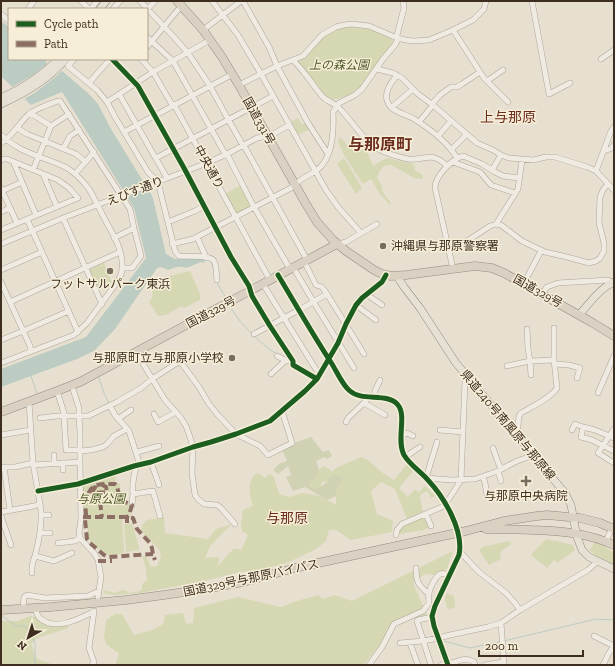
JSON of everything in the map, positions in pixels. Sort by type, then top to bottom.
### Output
[{"type":"highway","name":"国道331号","points":[[179,3],[203,30],[233,74],[317,222],[337,244]]},
{"type":"highway","name":"国道329号","points":[[1,412],[72,386],[337,244],[374,270],[386,275],[397,276],[475,266],[492,268],[524,283],[614,336]]},
{"type":"highway","name":"国道329号与那原バイパス","points":[[2,610],[36,608],[101,599],[146,598],[205,589],[243,582],[295,568],[475,529],[504,521],[537,516],[574,517],[613,528]]},
{"type":"highway","name":"国道329号与那原バイパス","points":[[475,529],[550,530],[592,536],[614,545]]},
{"type":"main road","points":[[1,104],[18,93],[43,81],[59,60]]},
{"type":"main road","points":[[1,98],[18,93]]},
{"type":"main road","name":"県道240号南風原与那原線","points":[[397,276],[420,308],[445,348],[467,377],[534,455],[564,493],[571,505],[576,534],[582,550],[589,557],[614,569]]},
{"type":"main road","points":[[579,315],[600,292],[613,283]]},
{"type":"street","points":[[81,1],[89,8]]},
{"type":"street","points":[[115,6],[120,1]]},
{"type":"street","points":[[212,1],[238,35],[338,207],[360,234]]},
{"type":"street","points":[[203,30],[242,1],[269,47],[277,66],[308,123],[328,154]]},
{"type":"street","points":[[172,244],[193,239],[216,228],[291,188],[318,170],[327,158],[331,143],[333,132],[333,112],[337,105],[359,92],[365,86],[383,59],[395,45],[404,8],[403,1]]},
{"type":"street","points":[[239,85],[277,66],[303,56],[316,41],[336,26],[369,26],[397,38],[422,41],[435,38],[473,20],[484,9],[486,1]]},
{"type":"street","points":[[532,1],[549,94],[570,82]]},
{"type":"street","points":[[179,3],[164,26],[149,40],[173,61],[224,152],[227,154],[254,207],[354,368]]},
{"type":"street","points":[[148,10],[188,53],[210,86],[273,198],[306,260],[316,285],[322,287],[327,294],[364,354]]},
{"type":"street","points":[[454,30],[484,78],[508,102]]},
{"type":"street","points":[[107,102],[154,72],[210,40]]},
{"type":"street","points":[[601,59],[614,50]]},
{"type":"street","points":[[73,60],[68,66],[98,90],[107,102],[148,172],[154,177],[175,251],[179,256],[212,258],[217,280]]},
{"type":"street","points":[[90,83],[110,60]]},
{"type":"street","points":[[112,60],[136,83],[173,148],[231,257],[249,286],[252,296],[294,364]]},
{"type":"street","name":"中央通り","points":[[142,60],[154,72],[174,105],[236,217],[284,318],[318,371],[319,377]]},
{"type":"street","points":[[293,60],[304,72],[322,97],[337,105],[375,148],[408,159],[439,158],[447,166]]},
{"type":"street","points":[[377,69],[397,75],[433,104],[477,143],[509,158],[533,160],[555,156],[596,171],[614,190]]},
{"type":"street","points":[[487,81],[503,70]]},
{"type":"street","points":[[419,122],[440,95],[451,88],[457,87],[480,72]]},
{"type":"street","points":[[124,132],[233,74]]},
{"type":"street","points":[[397,75],[386,94],[387,102],[392,107],[419,122],[438,136],[451,150],[455,160],[480,172],[491,185],[515,193]]},
{"type":"street","points":[[392,107],[413,89]]},
{"type":"street","points":[[119,94],[167,178]]},
{"type":"street","points":[[156,158],[273,96]]},
{"type":"street","points":[[1,143],[6,140],[30,113],[58,100],[60,101],[124,195],[130,209],[141,256],[132,268],[122,268]]},
{"type":"street","points":[[30,113],[51,126]]},
{"type":"street","points":[[33,170],[51,126],[69,114]]},
{"type":"street","points":[[438,136],[451,120]]},
{"type":"street","name":"えびす通り","points":[[1,244],[63,218],[206,163],[257,138],[272,135],[289,125]]},
{"type":"street","points":[[596,171],[611,131],[614,127]]},
{"type":"street","points":[[17,128],[27,134],[76,154],[86,162]]},
{"type":"street","points":[[63,149],[70,136],[79,130]]},
{"type":"street","points":[[451,150],[467,134]]},
{"type":"street","points":[[1,135],[20,149],[67,168],[75,174],[89,190],[114,238],[122,257],[122,268],[118,280],[102,304],[78,332],[65,339],[1,363]]},
{"type":"street","points":[[604,151],[612,148],[614,145]]},
{"type":"street","points":[[75,174],[94,152]]},
{"type":"street","points":[[492,170],[501,155]]},
{"type":"street","points":[[453,268],[435,188],[438,179],[447,166],[463,156],[482,164],[503,176],[519,178]]},
{"type":"street","points":[[1,160],[7,159],[13,161],[58,180],[69,188],[78,198],[1,230]]},
{"type":"street","points":[[496,224],[518,189],[522,160]]},
{"type":"street","points":[[13,161],[36,215]]},
{"type":"street","points":[[43,174],[57,207]]},
{"type":"street","points":[[17,223],[2,189],[22,182]]},
{"type":"street","points":[[448,247],[467,241],[490,226],[496,224],[501,225],[522,241],[541,251],[589,263],[596,261],[603,254],[604,248],[600,223],[600,197],[608,184]]},
{"type":"street","points":[[168,222],[190,214],[204,206]]},
{"type":"street","points":[[1,212],[10,208]]},
{"type":"street","points":[[63,218],[102,304]]},
{"type":"street","points":[[27,219],[78,332]]},
{"type":"street","points":[[337,244],[346,242],[378,224]]},
{"type":"street","points":[[114,238],[134,228]]},
{"type":"street","points":[[197,237],[206,257]]},
{"type":"street","points":[[524,283],[541,251]]},
{"type":"street","points":[[1,270],[42,252]]},
{"type":"street","points":[[10,302],[120,252]]},
{"type":"street","points":[[278,275],[329,360],[351,393],[389,399],[399,406],[401,412],[400,444],[405,457],[434,487],[446,504],[452,516],[458,532],[460,552],[435,606],[432,617],[448,664]]},
{"type":"street","points":[[38,491],[80,483],[136,465],[151,462],[193,446],[236,434],[270,421],[319,377],[338,343],[356,305],[366,294],[382,282],[386,275]]},
{"type":"street","points":[[542,294],[547,287],[558,283],[608,280],[613,283]]},
{"type":"street","points":[[1,282],[31,351]]},
{"type":"street","points":[[254,334],[314,303],[327,294]]},
{"type":"street","points":[[366,294],[382,305]]},
{"type":"street","points":[[356,305],[376,320]]},
{"type":"street","points":[[1,340],[69,311]]},
{"type":"street","points":[[517,436],[519,416],[521,413],[550,396],[557,388],[554,362],[554,328]]},
{"type":"street","points":[[527,329],[531,375]]},
{"type":"street","points":[[136,352],[165,400],[186,426],[193,446],[192,473],[196,496],[204,504],[216,505],[221,508],[235,524]]},
{"type":"street","points":[[40,418],[88,416],[110,406],[140,388],[188,356]]},
{"type":"street","points":[[277,356],[319,377]]},
{"type":"street","points":[[598,393],[614,356]]},
{"type":"street","points":[[271,374],[286,360]]},
{"type":"street","points":[[180,361],[196,382],[208,404],[236,434],[260,446],[268,454],[292,443],[282,410]]},
{"type":"street","points":[[507,366],[530,361],[554,362],[580,368],[577,378]]},
{"type":"street","points":[[396,535],[397,530],[402,524],[444,506],[461,480],[465,382],[467,377]]},
{"type":"street","points":[[374,397],[380,380]]},
{"type":"street","points":[[72,386],[79,408],[81,519],[79,533],[80,538],[94,553],[98,560],[101,577],[99,591],[101,599]]},
{"type":"street","points":[[58,391],[65,416],[66,450],[91,450],[103,447],[114,436],[127,428]]},
{"type":"street","points":[[346,422],[348,418],[368,399],[368,396]]},
{"type":"street","points":[[29,402],[33,464],[41,515],[44,523],[32,563],[32,573]]},
{"type":"street","points":[[364,403],[385,414]]},
{"type":"street","points":[[110,406],[118,419],[129,431],[137,452],[139,462],[136,465],[132,505]]},
{"type":"street","points":[[118,419],[131,410]]},
{"type":"street","points":[[154,414],[158,422],[176,412]]},
{"type":"street","points":[[572,430],[575,424],[612,437]]},
{"type":"street","points":[[583,427],[581,437],[592,440],[614,451]]},
{"type":"street","points":[[614,429],[612,437],[598,453],[614,463]]},
{"type":"street","points":[[1,435],[31,430]]},
{"type":"street","points":[[440,430],[463,432]]},
{"type":"street","points":[[400,436],[404,436],[408,433],[413,436]]},
{"type":"street","points":[[426,478],[437,442]]},
{"type":"street","points":[[137,452],[159,446]]},
{"type":"street","points":[[405,457],[420,447]]},
{"type":"street","points":[[493,448],[499,465],[501,481]]},
{"type":"street","points":[[54,455],[54,464]]},
{"type":"street","points":[[426,478],[451,480],[475,479],[534,455]]},
{"type":"street","points":[[63,462],[64,470]]},
{"type":"street","points":[[10,510],[3,467],[80,462]]},
{"type":"street","points":[[151,462],[159,485]]},
{"type":"street","points":[[483,477],[487,495]]},
{"type":"street","points":[[133,494],[152,491],[160,516]]},
{"type":"street","points":[[1,512],[40,504]]},
{"type":"street","points":[[216,505],[221,512]]},
{"type":"street","points":[[426,514],[431,526]]},
{"type":"street","points":[[41,515],[49,515]]},
{"type":"street","points":[[1,516],[11,544]]},
{"type":"street","points":[[606,541],[613,528]]},
{"type":"street","points":[[40,533],[50,533]]},
{"type":"street","points":[[58,543],[75,541],[80,538]]},
{"type":"street","points":[[460,552],[479,572],[506,593],[520,610]]},
{"type":"street","points":[[35,556],[54,561],[72,553]]},
{"type":"street","points":[[400,643],[410,643],[439,638],[488,627],[501,622],[588,570],[598,561]]},
{"type":"street","points":[[416,568],[416,580],[421,588],[428,594]]},
{"type":"street","points":[[369,665],[382,646],[394,624],[423,610],[429,603],[428,594],[431,586],[440,574],[450,575]]},
{"type":"street","points":[[24,609],[24,597],[27,595],[45,598],[88,596],[99,591]]},
{"type":"street","points":[[36,608],[37,616],[48,624],[74,621],[94,611],[88,648],[94,662],[92,665]]},
{"type":"street","points":[[431,665],[417,621],[432,617]]},
{"type":"street","points":[[485,665],[503,664],[501,622]]},
{"type":"street","points":[[594,636],[614,646],[603,665]]},
{"type":"street","points":[[410,643],[418,665]]},
{"type":"street","points":[[441,665],[462,659],[468,659],[474,662],[475,665]]},
{"type":"green space","name":"上の森公園","points":[[347,27],[372,30],[394,41],[360,88],[346,96],[330,100],[323,95],[298,61],[308,56],[315,44],[328,33],[337,28]]},
{"type":"green space","points":[[298,118],[302,125],[306,122],[310,129],[298,135],[291,122]]},
{"type":"green space","points":[[340,137],[348,146],[354,141],[362,150],[365,147],[373,166],[387,158],[411,163],[414,165],[415,171],[422,174],[423,177],[422,179],[414,178],[391,165],[384,166],[379,172],[377,178],[382,186],[382,191],[391,203],[389,204],[379,193],[371,179],[363,184],[344,155],[338,142]]},
{"type":"green space","points":[[344,158],[362,188],[356,194],[337,164]]},
{"type":"green space","points":[[241,185],[251,207],[237,214],[225,194]]},
{"type":"green space","points":[[104,263],[112,283],[97,289],[89,270]]},
{"type":"green space","points":[[190,271],[200,294],[200,300],[184,308],[182,306],[166,315],[158,316],[149,302],[153,296],[152,290],[170,276]]},
{"type":"green space","points":[[311,437],[323,452],[329,450],[332,456],[327,459],[324,457],[316,461],[319,475],[310,482],[309,485],[314,489],[318,488],[326,483],[334,474],[343,479],[337,486],[336,496],[327,500],[305,487],[293,491],[286,477],[291,475],[288,466],[278,474],[273,470],[279,464],[287,461],[282,450],[294,443]]},
{"type":"green space","points":[[361,457],[368,460],[384,474],[394,480],[407,464],[413,471],[399,488],[408,497],[415,489],[419,492],[425,486],[436,496],[431,498],[427,491],[421,494],[420,498],[423,512],[407,519],[395,489],[381,482],[371,491],[377,514],[393,521],[392,532],[351,540],[336,530],[329,530],[326,541],[316,549],[287,563],[255,571],[240,572],[200,582],[140,593],[113,595],[104,593],[103,590],[115,593],[122,590],[129,593],[141,591],[143,583],[147,580],[146,568],[142,556],[146,556],[151,567],[157,566],[161,557],[160,551],[141,530],[143,524],[147,520],[164,517],[165,533],[208,539],[216,529],[232,524],[210,546],[205,558],[219,557],[218,566],[234,548],[241,550],[248,535],[242,531],[241,525],[243,510],[253,506],[249,490],[250,483],[254,475],[258,473],[265,478],[269,474],[274,477],[279,494],[289,497],[302,493],[320,496],[336,505],[337,486],[331,481],[322,482],[321,487],[314,489],[309,485],[309,482],[319,475],[319,470],[323,466],[332,472],[336,468]]},
{"type":"green space","name":"与原公園","points":[[116,475],[115,483],[120,484],[121,499],[133,505],[130,516],[122,518],[124,553],[112,556],[107,555],[91,543],[88,538],[87,519],[82,520],[81,485]]},
{"type":"green space","points":[[425,517],[429,527],[424,530],[399,534],[402,528],[406,525]]},
{"type":"green space","points":[[132,523],[139,550],[127,552],[124,524]]},
{"type":"green space","points":[[547,539],[573,545],[575,550],[557,563],[554,560],[547,568],[531,555]]},
{"type":"green space","points":[[508,541],[511,543],[500,552],[501,559],[489,565],[479,550],[483,547]]},
{"type":"green space","points":[[595,542],[614,553],[614,566],[596,556],[590,550]]},
{"type":"green space","points":[[453,551],[447,569],[435,575],[425,574],[413,583],[427,615],[409,620],[393,622],[381,644],[363,665],[115,665],[119,654],[106,644],[104,636],[106,620],[115,614],[122,614],[134,635],[152,630],[163,624],[165,615],[183,613],[186,624],[193,623],[194,608],[238,597],[281,607],[318,595],[323,599],[335,595],[352,601]]},
{"type":"green space","points":[[446,593],[454,596],[455,608],[447,609],[445,599]]},
{"type":"green space","points":[[30,616],[66,623],[69,628],[37,638],[31,644],[37,659],[54,665],[1,665],[1,621],[18,621]]},
{"type":"shaded area","points":[[1,21],[8,26],[8,60],[46,60],[46,63],[58,74],[62,71],[89,94],[98,104],[111,129],[153,198],[166,254],[175,259],[204,258],[205,263],[201,262],[186,268],[179,267],[168,270],[161,267],[157,268],[115,329],[94,351],[77,359],[1,387],[1,369],[86,337],[146,258],[134,208],[62,92],[31,105],[1,76]]},
{"type":"pier","points":[[47,64],[59,74],[36,92],[24,99],[12,87],[33,75]]},
{"type":"waterway","points":[[205,260],[211,261],[214,270]]},
{"type":"waterway","points":[[217,283],[226,298]]},
{"type":"waterway","points":[[231,308],[239,320],[252,334]]},
{"type":"waterway","points":[[254,336],[277,354]]},
{"type":"waterway","points":[[95,349],[96,355]]},
{"type":"waterway","points":[[31,376],[37,393]]},
{"type":"waterway","points":[[99,378],[109,403]]},
{"type":"waterway","points":[[1,615],[16,626],[25,626],[30,632],[35,643],[35,665]]},
{"type":"waterway","points":[[504,641],[596,619],[614,620]]},
{"type":"waterway","points":[[444,641],[470,648],[499,642]]},
{"type":"marked path","points":[[96,486],[93,493],[107,492],[106,487],[101,484]]},
{"type":"marked path","points":[[127,523],[127,517],[132,505],[120,500],[117,486],[115,484],[96,485],[91,489],[85,499],[87,539],[90,543],[104,555],[109,557],[153,554]]},
{"type":"marked path","points":[[100,502],[102,517]]},
{"type":"marked path","points":[[83,517],[133,518],[137,529],[150,543],[155,560]]},
{"type":"marked path","points":[[98,561],[112,561]]},
{"type":"cycle path","points":[[113,60],[138,86],[184,168],[231,257],[249,286],[252,296],[293,361],[293,365],[317,379]]},
{"type":"cycle path","points":[[278,275],[347,389],[361,396],[388,399],[394,401],[398,405],[402,415],[401,442],[404,455],[440,495],[456,525],[460,545],[459,555],[435,606],[432,616],[434,626],[448,665]]},
{"type":"cycle path","points":[[38,491],[78,484],[151,462],[236,434],[270,421],[317,379],[338,343],[356,305],[362,298],[382,282],[386,275]]},
{"type":"place","name":"沖縄県与那原警察署","points":[[383,246]]},
{"type":"place","name":"フットサルパーク東浜","points":[[110,271]]},
{"type":"place","name":"与那原町立与那原小学校","points":[[232,358]]},
{"type":"place","name":"与那原中央病院","points":[[526,481]]},
{"type":"district","name":"上与那原","points":[[508,117]]},
{"type":"district","name":"与那原町","points":[[380,144]]},
{"type":"district","name":"与那原","points":[[287,518]]}]
